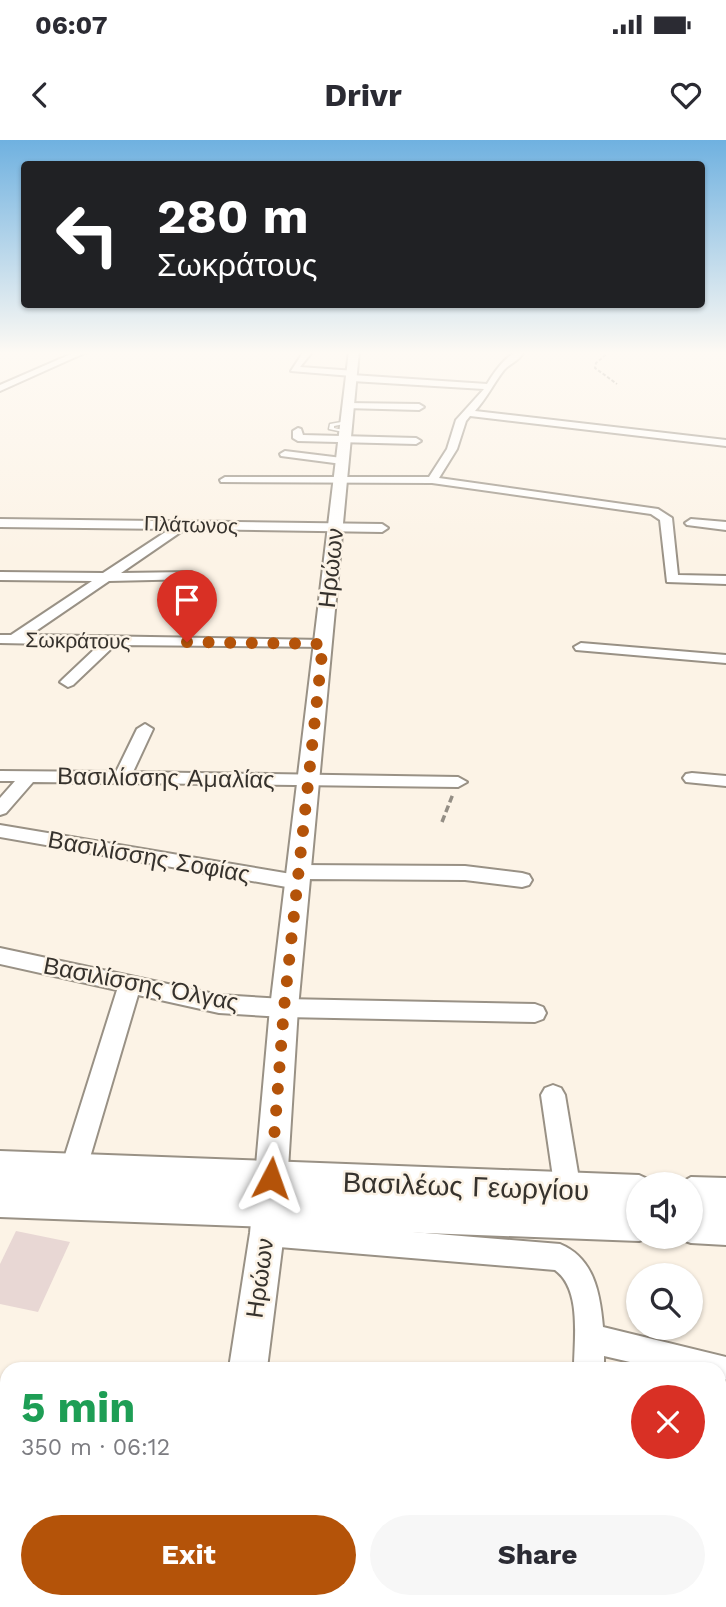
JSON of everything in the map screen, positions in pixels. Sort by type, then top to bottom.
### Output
[{"type":"main road","name":"Βασιλέως Γεωργίου","points":[[0,1168],[73,1171],[269,1208],[568,1191],[626,1193]]},
{"type":"main road","points":[[703,1195],[726,1196]]},
{"type":"main road","name":"Βασιλέως Γεωργίου","points":[[0,1199],[626,1222]]},
{"type":"main road","points":[[703,1225],[726,1226]]},
{"type":"street","name":"Ηρώων","points":[[249,1362],[269,1208],[284,1008],[347,419]]},
{"type":"street","points":[[432,480],[448,458],[461,419]]},
{"type":"street","points":[[523,419],[726,443]]},
{"type":"street","points":[[298,431],[298,438],[344,446],[432,480],[661,513],[666,518],[671,579],[726,580]]},
{"type":"street","points":[[285,454],[344,446],[416,442]]},
{"type":"street","points":[[225,480],[344,446]]},
{"type":"street","name":"Πλάτωνος","points":[[0,523],[382,528]]},
{"type":"street","points":[[691,523],[726,526]]},
{"type":"street","points":[[0,648],[7,639],[182,526]]},
{"type":"street","points":[[0,576],[191,576]]},
{"type":"street","name":"Σωκράτους","points":[[7,639],[323,644]]},
{"type":"street","points":[[68,682],[111,641]]},
{"type":"street","points":[[581,647],[726,659]]},
{"type":"street","points":[[122,777],[145,729]]},
{"type":"street","name":"Βασιλίσσης Αμαλίας","points":[[0,776],[458,782]]},
{"type":"street","points":[[0,809],[29,776]]},
{"type":"street","points":[[692,778],[726,781]]},
{"type":"street","name":"Βασιλίσσης Σοφίας","points":[[0,831],[298,877],[465,873],[522,880]]},
{"type":"street","name":"Βασιλίσσης Όλγας","points":[[0,956],[219,1004],[284,1008],[535,1013]]},
{"type":"street","points":[[73,1171],[130,984]]},
{"type":"street","points":[[553,1095],[568,1191]]},
{"type":"street","points":[[269,1208],[560,1257],[573,1266],[582,1283],[589,1338],[589,1362]]},
{"type":"street","points":[[589,1338],[689,1362]]},
{"type":"path","points":[[442,822],[458,782]]},
{"type":"building","points":[[16,1231],[70,1242],[38,1312],[0,1304],[0,1264]]},
{"type":"route","points":[[187,642],[323,644],[284,1008],[271,1178]]}]
